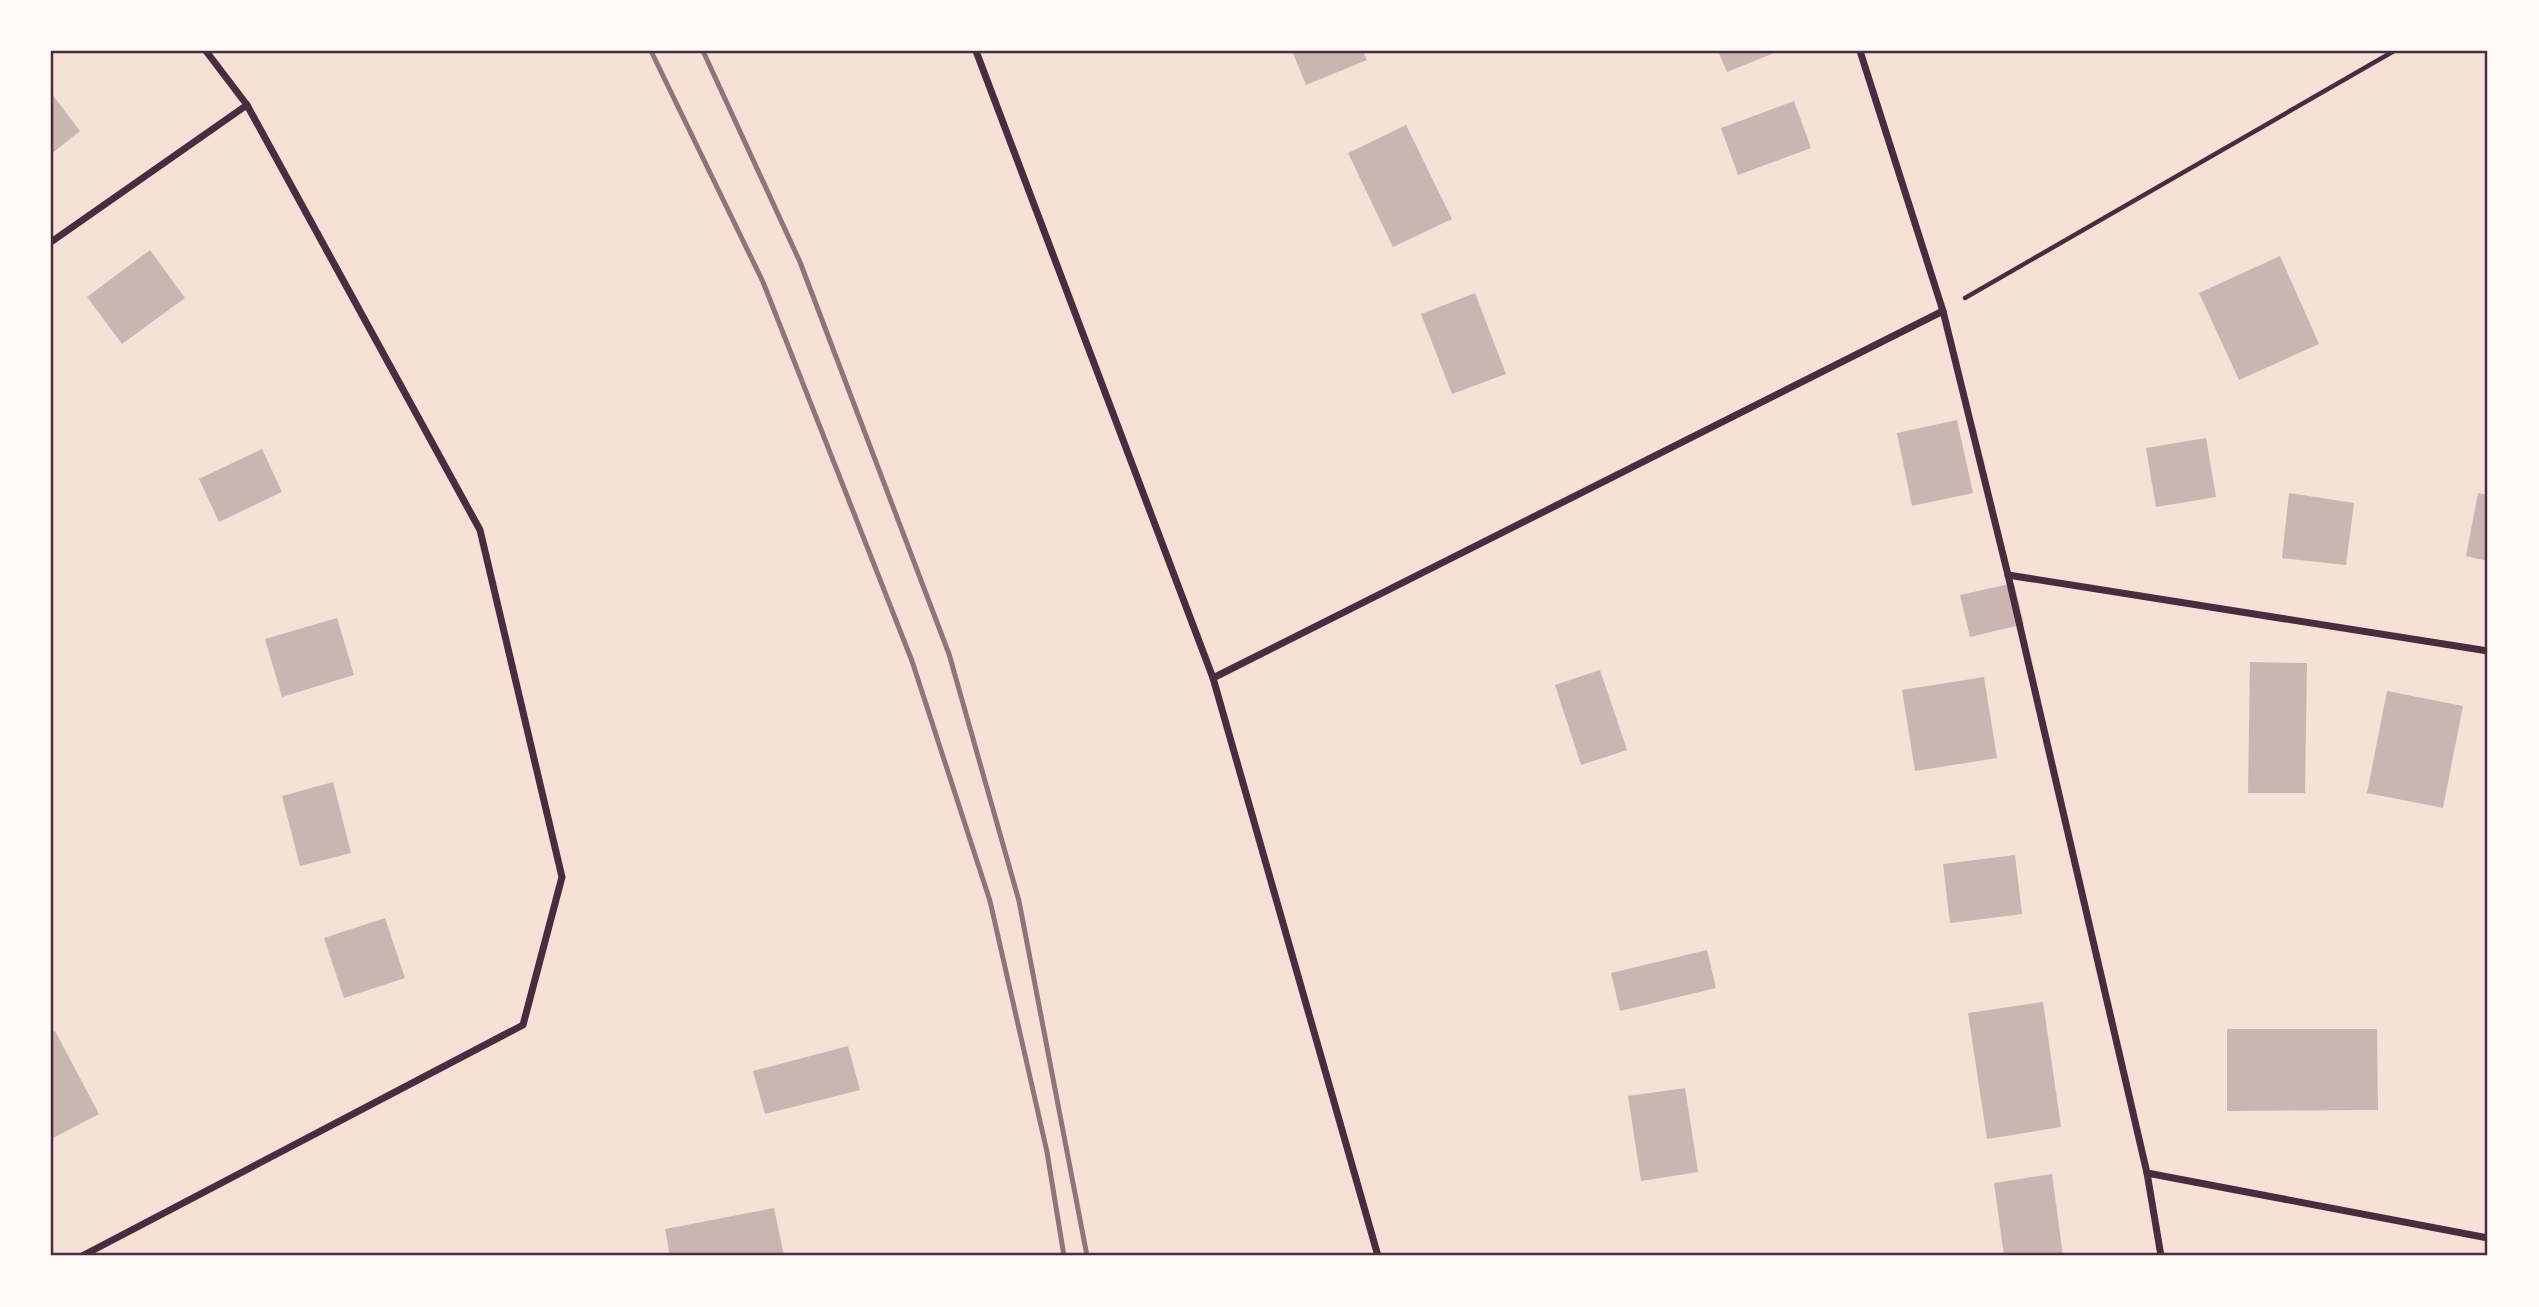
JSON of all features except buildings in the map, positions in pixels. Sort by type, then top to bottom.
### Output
[{"type":"street","points":[[82,1256],[523,1025],[562,877],[480,530],[247,105],[206,51]]},
{"type":"street","points":[[976,51],[1213,678],[1378,1256]]},
{"type":"street","points":[[1860,51],[1943,311],[2008,575],[2147,1173],[2161,1256]]},
{"type":"street","points":[[51,242],[247,105]]},
{"type":"street","points":[[1213,678],[1943,311]]},
{"type":"street","points":[[2008,575],[2488,651]]},
{"type":"street","points":[[2147,1173],[2488,1238]]},
{"type":"path","points":[[1943,311],[2393,51]]},
{"type":"railway","points":[[651,51],[763,282],[912,661],[990,901],[1047,1152],[1064,1256]]},
{"type":"railway","points":[[703,51],[800,262],[949,654],[1019,901],[1087,1256]]}]
